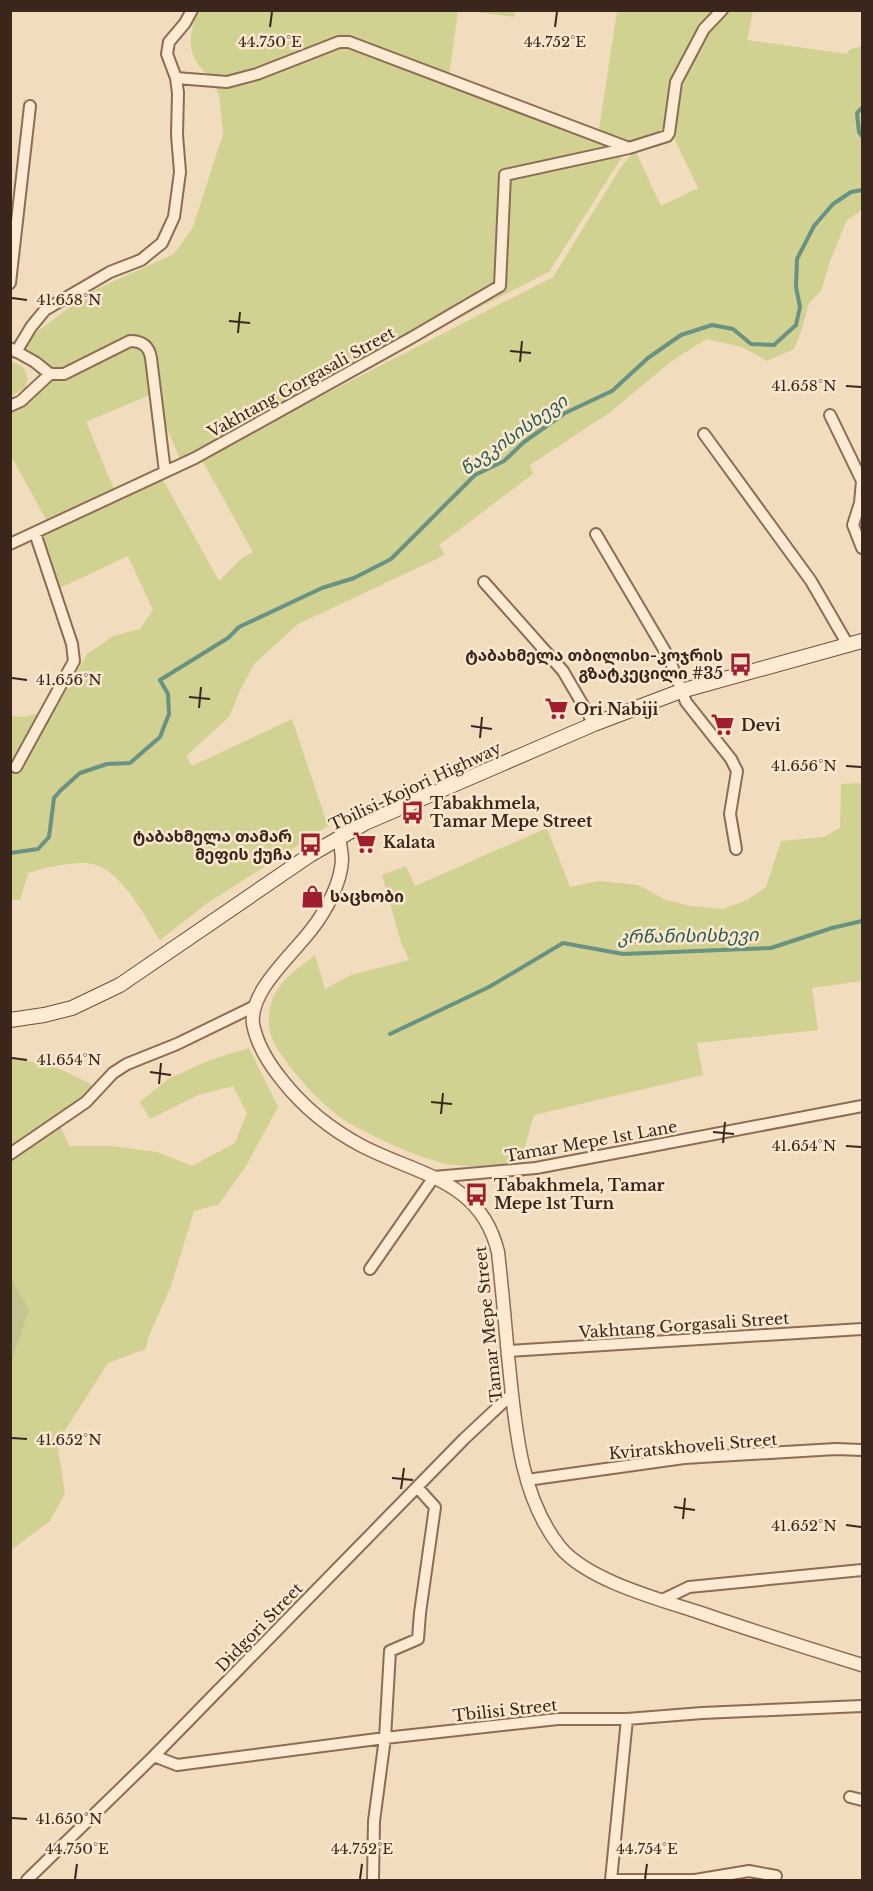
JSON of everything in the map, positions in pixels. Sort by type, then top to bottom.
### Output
[{"type":"main road","name":"Tbilisi-Kojori Highway","points":[[10,1020],[72,1008],[120,985],[339,837],[395,810],[594,724],[681,691],[862,641]]},
{"type":"street","points":[[165,472],[150,351],[145,344],[130,341],[64,374],[50,374],[13,350],[45,309],[110,272],[141,260],[162,243],[174,217],[180,172],[177,135],[178,93],[176,78],[167,54],[169,42],[192,10]]},
{"type":"street","points":[[176,78],[227,82],[257,74],[339,42],[349,42],[629,148],[662,138],[669,133],[676,82],[704,29],[722,10]]},
{"type":"street","points":[[10,283],[30,106]]},
{"type":"street","name":"Vakhtang Gorgasali Street","points":[[10,544],[205,453],[500,286],[505,175],[629,148]]},
{"type":"street","points":[[10,406],[21,401],[50,374]]},
{"type":"street","points":[[830,415],[862,481],[860,503],[853,525],[862,548]]},
{"type":"street","points":[[704,434],[811,581],[848,645]]},
{"type":"street","points":[[16,767],[74,661],[72,644],[35,533]]},
{"type":"street","points":[[596,534],[669,658],[686,702],[731,759],[737,771],[730,814],[736,849]]},
{"type":"street","points":[[484,582],[563,671],[594,724]]},
{"type":"street","points":[[10,1154],[86,1102],[113,1073],[127,1064],[177,1044],[255,1006],[271,978],[313,928],[329,901],[339,875],[342,859],[339,837]]},
{"type":"street","name":"Tamar Mepe Street","points":[[255,1006],[253,1022],[258,1042],[272,1067],[298,1100],[320,1120],[363,1146],[434,1177],[473,1203],[485,1217],[494,1235],[498,1252],[512,1394],[526,1480],[548,1529],[561,1547],[577,1563],[598,1575],[662,1600],[862,1665]]},
{"type":"street","name":"Tamar Mepe 1st Lane","points":[[434,1177],[536,1168],[862,1107]]},
{"type":"street","points":[[370,1269],[434,1177]]},
{"type":"street","name":"Vakhtang Gorgasali Street","points":[[508,1351],[862,1329]]},
{"type":"street","name":"Didgori Street","points":[[27,1881],[512,1394]]},
{"type":"street","name":"Kviratskhoveli Street","points":[[526,1480],[684,1458],[836,1449],[862,1450]]},
{"type":"street","points":[[373,1881],[374,1821],[386,1738],[390,1651],[418,1639],[435,1507],[417,1487]]},
{"type":"street","points":[[662,1600],[689,1587],[862,1570]]},
{"type":"street","name":"Tbilisi Street","points":[[154,1756],[177,1765],[558,1719],[627,1719],[702,1713],[862,1706]]},
{"type":"street","points":[[627,1719],[611,1880],[695,1880],[749,1871],[776,1876]]},
{"type":"street","points":[[850,1797],[862,1800]]},
{"type":"green space","points":[[197,11],[458,11],[449,77],[348,39],[258,71],[227,79],[209,77],[196,61],[191,39]]},
{"type":"green space","points":[[470,11],[515,11],[514,17]]},
{"type":"green space","points":[[617,11],[717,11],[673,80],[664,132],[629,144],[599,129]]},
{"type":"green space","points":[[726,11],[753,11],[747,40],[847,54],[849,50],[862,46],[862,210],[847,220],[830,261],[821,291],[809,303],[794,349],[767,361],[742,347],[706,339],[672,361],[609,413],[530,465],[533,474],[439,545],[445,555],[298,624],[254,664],[229,717],[186,756],[192,766],[292,719],[328,826],[209,902],[160,940],[123,885],[104,869],[93,864],[70,864],[28,873],[20,900],[11,900],[10,716],[25,717],[57,707],[87,654],[113,636],[140,629],[153,610],[128,556],[58,589],[39,535],[162,478],[219,581],[242,558],[253,552],[201,458],[553,277],[621,167],[636,152],[661,206],[698,188],[674,138],[680,83],[706,32]]},
{"type":"green space","points":[[340,46],[348,46],[627,149],[549,272],[180,459],[152,394],[86,422],[114,489],[47,521],[11,459],[10,408],[32,391],[38,374],[37,366],[14,349],[90,292],[174,254],[193,227],[223,134],[219,95],[215,86],[228,86],[260,78]]},
{"type":"green space","points":[[10,360],[24,368],[28,379],[25,388],[11,396]]},
{"type":"green space","points":[[862,783],[862,981],[812,988],[818,1030],[697,1043],[703,1075],[534,1115],[520,1164],[474,1166],[447,1164],[410,1152],[368,1133],[346,1121],[326,1105],[291,1068],[274,1042],[269,1021],[270,1008],[275,994],[290,975],[315,955],[325,989],[351,975],[409,960],[401,942],[382,875],[406,866],[415,886],[547,828],[570,887],[598,881],[638,885],[666,900],[690,906],[723,909],[747,900],[766,887],[781,841],[824,837],[840,828],[841,784]]},
{"type":"green space","points":[[249,1048],[278,1107],[246,1166],[219,1204],[194,1211],[171,1286],[148,1338],[146,1349],[108,1363],[57,1443],[65,1493],[50,1521],[11,1550],[11,1059],[49,1064],[91,1084],[92,1104],[61,1127],[69,1146],[111,1146],[157,1152],[192,1166],[235,1143],[247,1113],[233,1086],[198,1095],[150,1119],[140,1102],[168,1079],[210,1060]]},
{"type":"green space","points":[[10,1276],[29,1311],[11,1361],[10,1361]]},
{"type":"waterway","name":"წავკისისხევი","points":[[862,108],[857,113],[859,132],[862,136]]},
{"type":"waterway","name":"წავკისისხევი","points":[[10,853],[38,849],[49,837],[54,798],[80,773],[107,764],[130,763],[160,737],[169,714],[168,694],[160,680],[228,638],[239,627],[322,588],[354,578],[391,559],[475,475],[504,461],[524,442],[565,413],[612,391],[648,358],[681,335],[712,325],[733,329],[751,344],[774,345],[796,325],[800,307],[796,287],[797,259],[814,226],[833,204],[851,192],[862,190]]},
{"type":"waterway","name":"კრწანისისხევი","points":[[390,1034],[489,987],[563,943],[623,954],[771,948],[832,928],[862,921]]},
{"type":"place","name":"ტაბახმელა თბილისი-კოჯრის გზატკეცილი #35","points":[[741,664]]},
{"type":"place","name":"Ori Nabiji","points":[[556,709]]},
{"type":"place","name":"Devi","points":[[723,725]]},
{"type":"place","name":"Tabakhmela, Tamar Mepe Street","points":[[412,812]]},
{"type":"place","name":"Kalata","points":[[365,842]]},
{"type":"place","name":"ტაბახმელა თამარ მეფის ქუჩა","points":[[310,845]]},
{"type":"place","name":"საცხობი","points":[[312,896]]},
{"type":"place","name":"Tabakhmela, Tamar Mepe 1st Turn","points":[[476,1194]]}]
